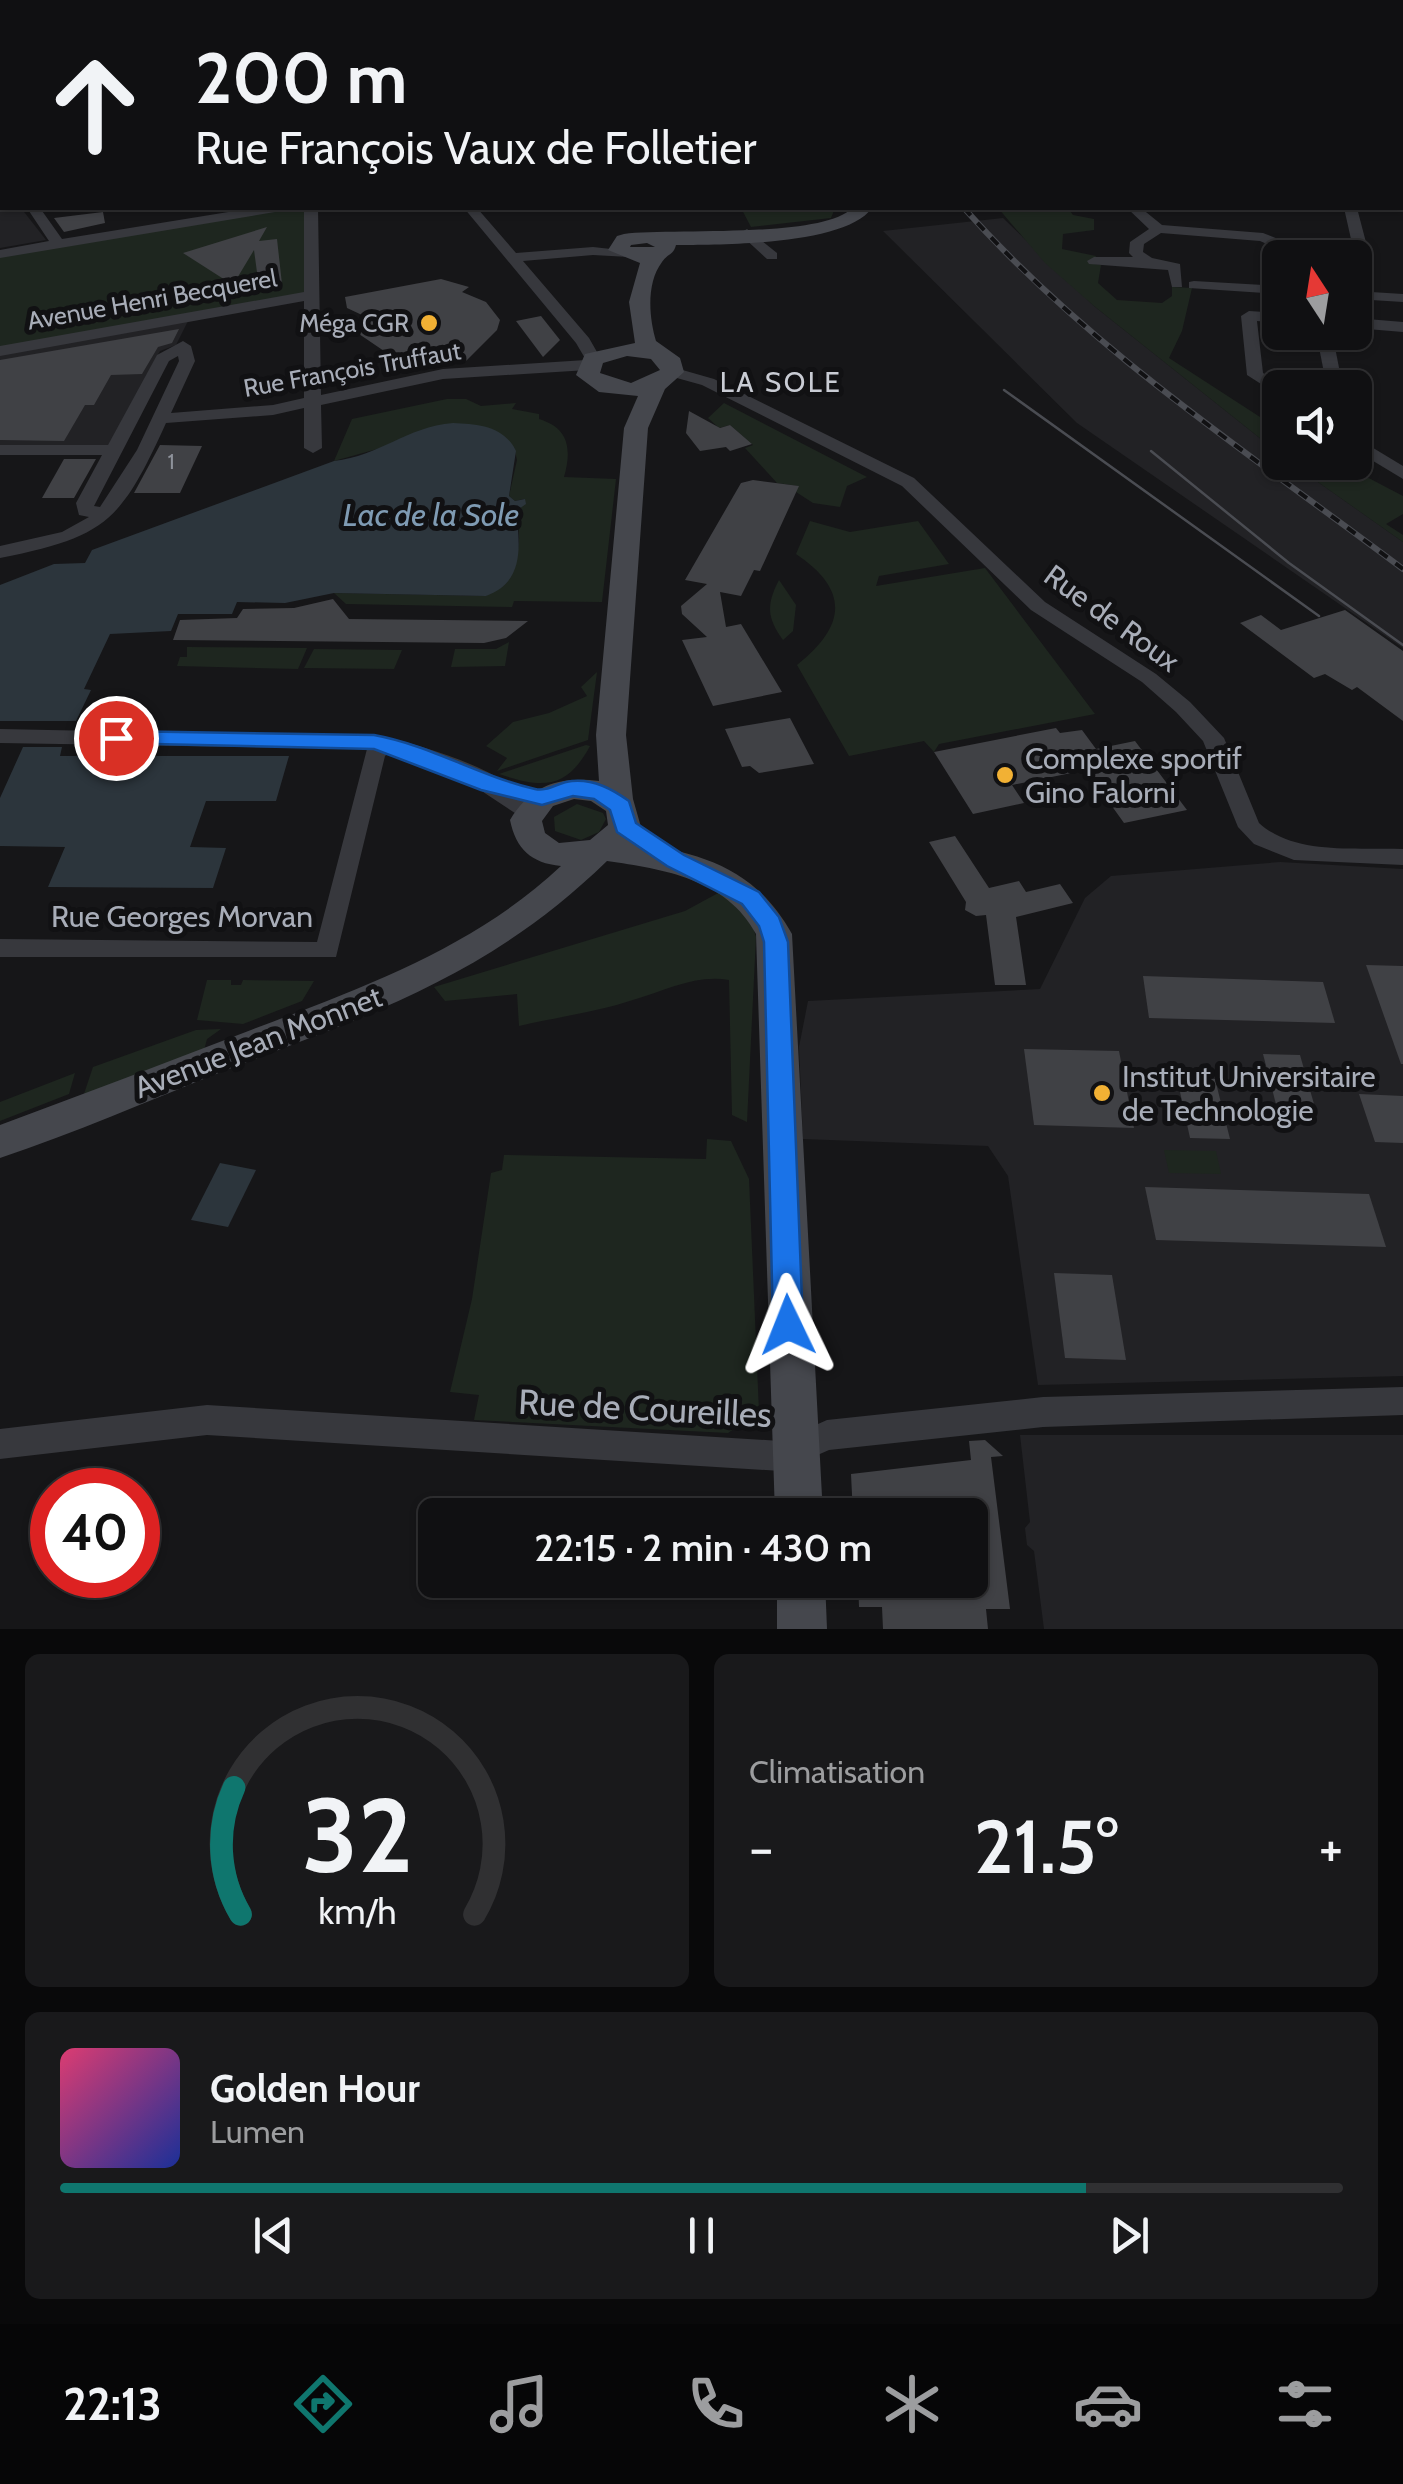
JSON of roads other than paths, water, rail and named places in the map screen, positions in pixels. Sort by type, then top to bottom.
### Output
[{"type":"street","points":[[34,210],[60,244]]},
{"type":"street","points":[[311,210],[313,448]]},
{"type":"street","points":[[472,210],[513,258],[609,353],[668,360],[664,379],[636,428]]},
{"type":"street","points":[[1135,210],[1158,229],[1263,236],[1272,240]]},
{"type":"street","points":[[1351,210],[1358,240]]},
{"type":"street","points":[[0,254],[235,211]]},
{"type":"street","points":[[513,258],[593,251],[643,253],[703,238],[847,215]]},
{"type":"street","points":[[1158,229],[1135,245],[1139,258],[1175,268],[1186,284],[1262,289]]},
{"type":"street","points":[[748,233],[772,256]]},
{"type":"street","points":[[643,253],[600,384],[622,389],[664,379]]},
{"type":"street","points":[[1094,262],[1148,262]]},
{"type":"street","name":"Avenue Henri Becquerel","points":[[0,351],[313,295]]},
{"type":"street","points":[[1372,296],[1403,298]]},
{"type":"street","points":[[1262,317],[1249,316],[1255,374],[1262,379]]},
{"type":"street","points":[[183,346],[187,361],[114,504],[96,512],[85,511],[112,450],[162,358],[183,346],[196,317]]},
{"type":"street","points":[[1372,325],[1400,327],[1403,344]]},
{"type":"street","name":"Rue François Truffaut","points":[[158,419],[225,416],[313,403],[443,374],[554,368],[609,353]]},
{"type":"street","name":"Rue de Roux","points":[[664,379],[708,382],[908,482],[1038,606],[1149,678],[1213,738],[1249,828],[1262,840],[1294,852],[1403,857]]},
{"type":"street","points":[[610,832],[612,735],[636,428],[622,389]]},
{"type":"street","points":[[0,450],[112,450]]},
{"type":"street","points":[[1372,453],[1403,474]]},
{"type":"street","points":[[0,552],[72,534],[91,526],[96,512]]},
{"type":"street","points":[[610,832],[565,856],[540,848],[526,829],[548,799],[591,772],[612,735]]},
{"type":"street","points":[[2,736],[387,744],[488,784],[548,799],[600,792],[610,832]]},
{"type":"street","name":"Rue Georges Morvan","points":[[0,948],[327,951],[375,753],[387,744]]},
{"type":"street","points":[[610,832],[743,891],[770,923],[776,942],[797,1498]]},
{"type":"street","name":"Avenue Jean Monnet","points":[[0,1142],[408,984],[543,903],[610,832]]},
{"type":"street","name":"Avenue Jean Monnet","points":[[510,926],[537,891],[540,848]]},
{"type":"street","name":"Rue de Coureilles","points":[[0,1444],[207,1420],[781,1456],[827,1435],[1043,1412],[1403,1401]]},
{"type":"street","points":[[801,1598],[802,1629]]},
{"type":"water","name":"Lac de la Sole","points":[[453,423],[497,431],[516,451],[509,496],[515,501],[525,499],[526,504],[516,511],[519,549],[514,572],[499,590],[486,596],[334,593],[285,603],[237,602],[232,614],[178,614],[171,631],[110,634],[84,689],[91,690],[76,721],[0,721],[0,585],[54,564],[85,563],[92,550],[334,461],[365,454],[421,430]]},
{"type":"water","points":[[23,747],[62,747],[60,756],[289,756],[276,801],[206,801],[190,847],[226,848],[213,888],[48,887],[65,847],[0,846],[0,798]]},
{"type":"water","points":[[220,1163],[256,1170],[228,1227],[191,1220]]},
{"type":"tram line","points":[[1004,390],[1319,616]]},
{"type":"tram line","points":[[1151,451],[1289,563],[1403,645]]},
{"type":"railway","points":[[966,210],[1064,308],[1118,354],[1403,569]]},
{"type":"place","name":"Méga CGR","points":[[429,323]]},
{"type":"place","name":"Complexe sportif Gino Falorni","points":[[1005,775]]},
{"type":"place","name":"Institut Universitaire de Technologie","points":[[1102,1093]]},
{"type":"district","name":"LA SOLE","points":[[781,382]]}]
